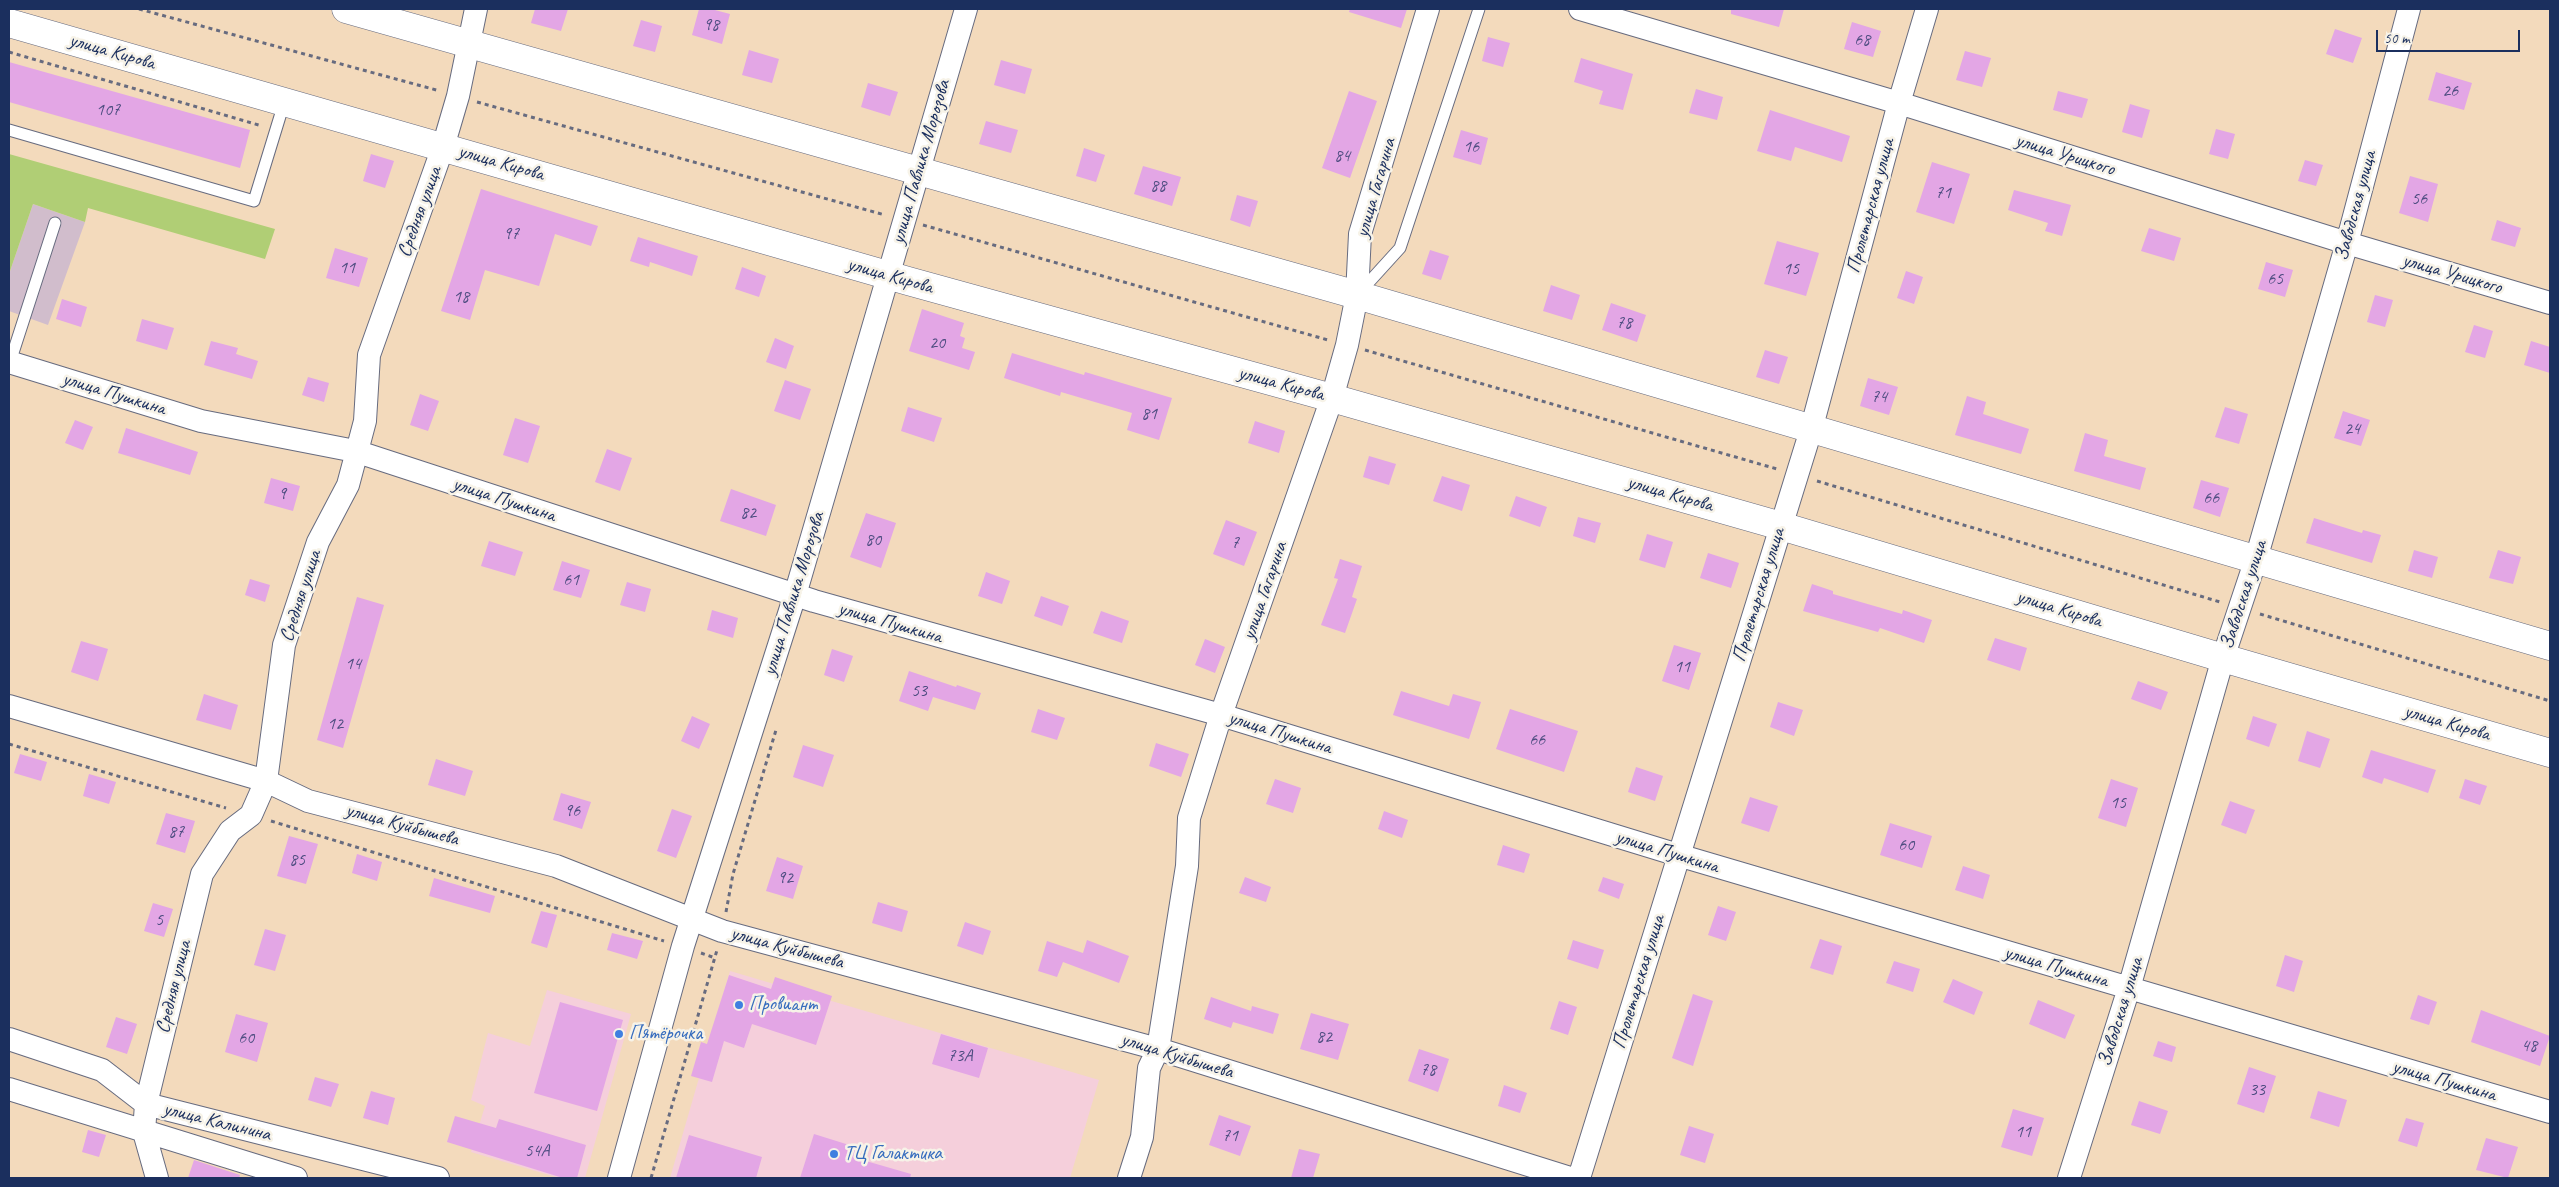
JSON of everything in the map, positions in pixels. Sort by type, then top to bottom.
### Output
[{"type":"main road","points":[[346,9],[1357,295],[2550,646]]},
{"type":"main road","name":"улица Кирова","points":[[9,23],[285,100],[889,275],[1332,398],[1781,526],[2550,753]]},
{"type":"street","name":"Средняя улица","points":[[157,1178],[144,1132],[146,1104],[202,874],[230,831],[251,815],[266,780],[284,645],[318,542],[348,485],[365,422],[368,355],[443,147],[470,44],[476,9]]},
{"type":"street","name":"улица Павлика Морозова","points":[[619,1178],[683,946],[693,920],[795,595],[966,9]]},
{"type":"street","name":"улица Гагарина","points":[[1129,1178],[1142,1137],[1149,1068],[1158,1049],[1187,866],[1189,818],[1222,714],[1332,398],[1347,345],[1357,295],[1360,234],[1428,9]]},
{"type":"street","name":"улица Урицкого","points":[[1580,9],[1899,103],[2346,243],[2550,303]]},
{"type":"street","name":"Пролетарская улица","points":[[1579,1178],[1811,430],[1926,9]]},
{"type":"street","name":"Заводская улица","points":[[2069,1178],[2129,988],[2223,658],[2256,559],[2346,243],[2409,9]]},
{"type":"street","name":"улица Пушкина","points":[[9,362],[201,420],[356,451],[795,595],[1222,714],[1678,855],[2550,1112]]},
{"type":"street","name":"улица Куйбышева","points":[[9,706],[266,780],[308,801],[556,866],[722,931],[1158,1049],[1570,1178]]},
{"type":"street","name":"улица Калинина","points":[[9,1039],[102,1070],[146,1104],[438,1178]]},
{"type":"street","name":"улица Калинина","points":[[9,1089],[296,1178]]},
{"type":"lane","points":[[1357,295],[1400,248],[1479,9]]},
{"type":"lane","points":[[9,130],[254,201],[285,100]]},
{"type":"lane","points":[[9,362],[55,223]]},
{"type":"path","points":[[9,52],[277,130]]},
{"type":"path","points":[[651,1178],[715,958],[733,874],[778,724]]},
{"type":"path","points":[[9,744],[251,815],[683,946],[715,958]]},
{"type":"shaded area","points":[[33,204],[85,222],[48,325],[9,311],[9,274]]},
{"type":"shaded area","points":[[730,971],[1099,1080],[1070,1178],[670,1178]]},
{"type":"shaded area","points":[[547,990],[631,1014],[585,1178],[559,1178],[471,1152],[485,1106],[471,1100],[488,1033],[530,1046]]},
{"type":"green space","points":[[9,154],[275,229],[265,259],[88,208],[85,222],[33,204],[9,274]]},
{"type":"building","points":[[535,9],[568,9],[561,31],[531,23]]},
{"type":"building","points":[[699,9],[711,9],[730,14],[722,44],[692,35]]},
{"type":"building","points":[[1350,9],[1407,9],[1401,28],[1349,12]]},
{"type":"building","points":[[1731,9],[1784,9],[1779,27],[1731,14]]},
{"type":"building","points":[[641,20],[662,26],[655,52],[633,46]]},
{"type":"building","points":[[1852,22],[1881,31],[1873,57],[1844,49]]},
{"type":"building","points":[[2335,29],[2362,38],[2353,63],[2326,54]]},
{"type":"building","points":[[1488,37],[1510,43],[1503,67],[1482,61]]},
{"type":"building","points":[[749,50],[779,59],[772,83],[742,75]]},
{"type":"building","points":[[1965,51],[1991,58],[1982,87],[1956,80]]},
{"type":"building","points":[[1581,58],[1633,74],[1623,110],[1599,104],[1603,91],[1574,82]]},
{"type":"building","points":[[1001,60],[1032,69],[1025,94],[994,85]]},
{"type":"building","points":[[9,62],[250,130],[240,168],[9,102]]},
{"type":"building","points":[[2436,72],[2472,83],[2464,110],[2428,100]]},
{"type":"building","points":[[868,83],[898,92],[890,116],[861,107]]},
{"type":"building","points":[[1696,89],[1723,97],[1717,120],[1689,113]]},
{"type":"building","points":[[1349,91],[1377,101],[1350,178],[1322,168]]},
{"type":"building","points":[[2058,91],[2088,99],[2082,118],[2053,110]]},
{"type":"building","points":[[2130,104],[2150,110],[2142,138],[2122,132]]},
{"type":"building","points":[[1770,110],[1850,136],[1842,162],[1795,147],[1791,161],[1757,151]]},
{"type":"building","points":[[986,121],[1018,130],[1011,153],[979,144]]},
{"type":"building","points":[[2216,129],[2235,134],[2228,159],[2209,154]]},
{"type":"building","points":[[1461,130],[1488,138],[1481,165],[1453,157]]},
{"type":"building","points":[[1084,148],[1105,155],[1096,182],[1076,176]]},
{"type":"building","points":[[371,154],[394,161],[385,188],[363,181]]},
{"type":"building","points":[[2305,160],[2323,165],[2316,186],[2298,181]]},
{"type":"building","points":[[1932,162],[1970,174],[1954,224],[1916,212]]},
{"type":"building","points":[[1143,166],[1181,177],[1172,206],[1134,194]]},
{"type":"building","points":[[2410,176],[2438,184],[2428,222],[2399,213]]},
{"type":"building","points":[[481,189],[598,226],[591,246],[555,234],[539,286],[485,270],[470,320],[441,311]]},
{"type":"building","points":[[2014,190],[2071,205],[2062,236],[2045,231],[2048,223],[2008,210]]},
{"type":"building","points":[[1237,195],[1258,201],[1250,227],[1230,220]]},
{"type":"building","points":[[2497,220],[2521,228],[2515,247],[2491,240]]},
{"type":"building","points":[[2149,228],[2181,238],[2174,261],[2141,251]]},
{"type":"building","points":[[638,237],[698,256],[692,276],[650,262],[649,267],[630,261]]},
{"type":"building","points":[[1777,241],[1819,253],[1806,296],[1764,284]]},
{"type":"building","points":[[335,248],[368,258],[359,287],[326,278]]},
{"type":"building","points":[[1430,250],[1449,256],[1441,280],[1422,274]]},
{"type":"building","points":[[2266,262],[2293,270],[2285,297],[2258,289]]},
{"type":"building","points":[[742,267],[766,276],[759,297],[735,289]]},
{"type":"building","points":[[1906,271],[1923,277],[1914,304],[1897,298]]},
{"type":"building","points":[[1551,285],[1580,295],[1572,320],[1543,311]]},
{"type":"building","points":[[2375,295],[2393,300],[2385,327],[2367,322]]},
{"type":"building","points":[[62,299],[87,307],[81,327],[56,319]]},
{"type":"building","points":[[1611,303],[1646,315],[1637,342],[1602,330]]},
{"type":"building","points":[[922,309],[964,323],[960,336],[965,338],[962,348],[975,352],[969,370],[909,351]]},
{"type":"building","points":[[142,319],[174,328],[167,350],[136,341]]},
{"type":"building","points":[[2474,325],[2493,331],[2485,358],[2465,352]]},
{"type":"building","points":[[775,338],[794,346],[786,369],[766,362]]},
{"type":"building","points":[[211,341],[238,348],[236,354],[258,361],[252,379],[204,365]]},
{"type":"building","points":[[2531,341],[2550,347],[2550,373],[2524,365]]},
{"type":"building","points":[[1765,350],[1788,357],[1779,384],[1756,377]]},
{"type":"building","points":[[1012,353],[1084,375],[1085,372],[1172,398],[1159,440],[1127,430],[1132,413],[1061,392],[1060,396],[1004,378]]},
{"type":"building","points":[[308,377],[329,383],[324,402],[302,395]]},
{"type":"building","points":[[1868,378],[1898,387],[1889,415],[1860,406]]},
{"type":"building","points":[[785,380],[811,389],[800,420],[774,411]]},
{"type":"building","points":[[420,394],[439,401],[428,431],[410,425]]},
{"type":"building","points":[[1967,396],[1986,402],[1983,414],[2029,429],[2021,454],[1955,435]]},
{"type":"building","points":[[908,407],[942,418],[934,442],[901,431]]},
{"type":"building","points":[[2225,407],[2248,414],[2239,444],[2215,437]]},
{"type":"building","points":[[2343,411],[2370,420],[2361,446],[2334,438]]},
{"type":"building","points":[[515,418],[540,426],[528,463],[503,455]]},
{"type":"building","points":[[75,420],[93,427],[83,450],[65,443]]},
{"type":"building","points":[[1255,421],[1285,431],[1279,453],[1248,443]]},
{"type":"building","points":[[126,428],[198,452],[190,475],[118,453]]},
{"type":"building","points":[[2085,433],[2108,440],[2104,456],[2146,468],[2140,490],[2074,471]]},
{"type":"building","points":[[607,449],[632,458],[620,491],[595,482]]},
{"type":"building","points":[[1369,456],[1396,464],[1389,485],[1363,477]]},
{"type":"building","points":[[1442,476],[1470,485],[1462,511],[1433,501]]},
{"type":"building","points":[[271,478],[300,486],[293,511],[264,503]]},
{"type":"building","points":[[2201,480],[2229,488],[2220,517],[2193,508]]},
{"type":"building","points":[[731,489],[776,505],[766,536],[720,521]]},
{"type":"building","points":[[1516,496],[1547,507],[1540,527],[1509,516]]},
{"type":"building","points":[[866,513],[896,523],[881,568],[850,557]]},
{"type":"building","points":[[1578,517],[1601,523],[1595,543],[1573,536]]},
{"type":"building","points":[[2314,518],[2362,533],[2363,530],[2381,535],[2372,563],[2306,543]]},
{"type":"building","points":[[1226,520],[1257,532],[1244,566],[1213,554]]},
{"type":"building","points":[[1647,534],[1673,542],[1665,568],[1639,560]]},
{"type":"building","points":[[489,541],[523,552],[515,576],[481,566]]},
{"type":"building","points":[[2414,550],[2438,557],[2432,578],[2408,571]]},
{"type":"building","points":[[2498,550],[2521,557],[2513,584],[2489,578]]},
{"type":"building","points":[[1708,553],[1739,563],[1731,588],[1700,578]]},
{"type":"building","points":[[1340,559],[1362,566],[1352,597],[1357,599],[1345,633],[1321,625],[1338,579],[1334,578]]},
{"type":"building","points":[[562,561],[590,570],[581,598],[553,590]]},
{"type":"building","points":[[986,572],[1010,581],[1002,604],[978,596]]},
{"type":"building","points":[[250,579],[270,585],[265,602],[245,595]]},
{"type":"building","points":[[627,582],[651,589],[645,612],[620,605]]},
{"type":"building","points":[[1812,584],[1833,591],[1833,594],[1902,614],[1903,610],[1932,620],[1924,643],[1880,628],[1878,632],[1803,611]]},
{"type":"building","points":[[1041,596],[1069,606],[1062,626],[1034,616]]},
{"type":"building","points":[[357,597],[384,605],[343,748],[317,740]]},
{"type":"building","points":[[712,610],[738,618],[733,638],[707,630]]},
{"type":"building","points":[[1101,611],[1129,621],[1122,643],[1093,633]]},
{"type":"building","points":[[1995,638],[2027,648],[2020,671],[1987,660]]},
{"type":"building","points":[[1205,639],[1225,647],[1215,673],[1195,665]]},
{"type":"building","points":[[81,641],[108,649],[98,681],[71,672]]},
{"type":"building","points":[[1674,645],[1701,653],[1689,690],[1662,681]]},
{"type":"building","points":[[832,649],[853,656],[844,682],[824,675]]},
{"type":"building","points":[[909,671],[956,687],[957,685],[981,693],[975,710],[933,697],[928,711],[899,701]]},
{"type":"building","points":[[2138,681],[2168,692],[2161,710],[2131,699]]},
{"type":"building","points":[[1401,691],[1449,706],[1453,694],[1481,702],[1469,739],[1393,715]]},
{"type":"building","points":[[204,694],[238,705],[231,730],[196,720]]},
{"type":"building","points":[[1778,702],[1803,710],[1794,736],[1770,727]]},
{"type":"building","points":[[1038,709],[1065,718],[1057,740],[1031,732]]},
{"type":"building","points":[[1510,709],[1578,731],[1564,772],[1496,749]]},
{"type":"building","points":[[692,716],[710,724],[699,749],[681,741]]},
{"type":"building","points":[[2253,716],[2277,724],[2269,747],[2246,739]]},
{"type":"building","points":[[2307,731],[2330,739],[2320,768],[2298,761]]},
{"type":"building","points":[[1156,743],[1189,754],[1181,777],[1149,766]]},
{"type":"building","points":[[803,745],[834,755],[823,787],[793,777]]},
{"type":"building","points":[[2371,750],[2436,770],[2428,793],[2384,778],[2382,784],[2362,777]]},
{"type":"building","points":[[20,754],[47,762],[41,781],[14,773]]},
{"type":"building","points":[[436,759],[473,771],[465,796],[428,785]]},
{"type":"building","points":[[1636,767],[1663,776],[1655,801],[1628,792]]},
{"type":"building","points":[[89,774],[116,782],[109,804],[83,796]]},
{"type":"building","points":[[1275,779],[1301,788],[1293,813],[1266,804]]},
{"type":"building","points":[[2111,779],[2138,788],[2126,827],[2098,818]]},
{"type":"building","points":[[2465,779],[2487,786],[2480,805],[2459,798]]},
{"type":"building","points":[[561,793],[591,802],[582,829],[553,820]]},
{"type":"building","points":[[1750,797],[1778,806],[1769,832],[1741,823]]},
{"type":"building","points":[[2230,801],[2255,810],[2246,834],[2221,825]]},
{"type":"building","points":[[672,809],[692,816],[676,858],[657,851]]},
{"type":"building","points":[[1384,811],[1408,820],[1402,838],[1378,829]]},
{"type":"building","points":[[166,813],[195,821],[185,853],[156,844]]},
{"type":"building","points":[[1890,823],[1932,836],[1922,868],[1880,855]]},
{"type":"building","points":[[289,836],[318,844],[306,884],[277,876]]},
{"type":"building","points":[[1503,845],[1530,854],[1524,873],[1497,865]]},
{"type":"building","points":[[357,854],[382,862],[377,881],[352,873]]},
{"type":"building","points":[[777,857],[803,866],[793,899],[766,891]]},
{"type":"building","points":[[1963,866],[1990,875],[1983,899],[1955,890]]},
{"type":"building","points":[[1245,877],[1271,887],[1266,902],[1239,893]]},
{"type":"building","points":[[1603,877],[1624,884],[1619,899],[1598,891]]},
{"type":"building","points":[[434,878],[495,896],[490,913],[429,896]]},
{"type":"building","points":[[878,902],[908,911],[902,932],[872,923]]},
{"type":"building","points":[[153,903],[173,909],[164,937],[144,931]]},
{"type":"building","points":[[1718,906],[1736,912],[1726,941],[1708,935]]},
{"type":"building","points":[[541,911],[557,915],[547,948],[531,943]]},
{"type":"building","points":[[965,922],[991,931],[983,955],[957,946]]},
{"type":"building","points":[[265,929],[286,935],[275,971],[254,965]]},
{"type":"building","points":[[612,933],[643,941],[637,959],[607,950]]},
{"type":"building","points":[[1820,939],[1842,946],[1833,975],[1810,968]]},
{"type":"building","points":[[1087,940],[1129,956],[1119,983],[1063,962],[1057,977],[1038,971],[1047,941],[1083,953]]},
{"type":"building","points":[[1573,940],[1604,950],[1598,969],[1567,959]]},
{"type":"building","points":[[2285,955],[2303,961],[2294,992],[2276,986]]},
{"type":"building","points":[[1894,961],[1920,969],[1913,992],[1886,983]]},
{"type":"building","points":[[729,975],[771,989],[775,977],[832,996],[816,1045],[752,1024],[744,1048],[724,1041],[712,1082],[691,1076],[701,1042],[707,1044]]},
{"type":"building","points":[[1953,979],[1983,992],[1974,1015],[1943,1002]]},
{"type":"building","points":[[1693,994],[1713,1001],[1693,1066],[1672,1058]]},
{"type":"building","points":[[2418,995],[2437,1002],[2429,1025],[2410,1019]]},
{"type":"building","points":[[1211,997],[1251,1011],[1252,1006],[1279,1014],[1273,1034],[1233,1022],[1231,1028],[1204,1019]]},
{"type":"building","points":[[2038,1000],[2075,1015],[2065,1039],[2029,1024]]},
{"type":"building","points":[[1559,1001],[1577,1007],[1568,1035],[1550,1029]]},
{"type":"building","points":[[560,1002],[623,1020],[597,1111],[534,1093]]},
{"type":"building","points":[[2481,1010],[2550,1036],[2540,1066],[2471,1042]]},
{"type":"building","points":[[1311,1013],[1349,1024],[1338,1060],[1300,1049]]},
{"type":"building","points":[[236,1014],[268,1023],[257,1062],[225,1052]]},
{"type":"building","points":[[116,1017],[137,1024],[127,1054],[106,1047]]},
{"type":"building","points":[[941,1034],[988,1048],[979,1078],[932,1064]]},
{"type":"building","points":[[2158,1041],[2176,1047],[2172,1062],[2153,1056]]},
{"type":"building","points":[[1419,1049],[1449,1059],[1438,1092],[1408,1081]]},
{"type":"building","points":[[2249,1067],[2276,1076],[2264,1113],[2237,1104]]},
{"type":"building","points":[[315,1077],[339,1084],[331,1107],[308,1100]]},
{"type":"building","points":[[1504,1085],[1527,1093],[1520,1113],[1498,1106]]},
{"type":"building","points":[[371,1091],[395,1098],[388,1125],[363,1118]]},
{"type":"building","points":[[2318,1091],[2347,1100],[2339,1127],[2310,1118]]},
{"type":"building","points":[[2139,1101],[2168,1111],[2160,1134],[2131,1125]]},
{"type":"building","points":[[2013,1109],[2044,1118],[2032,1156],[2001,1147]]},
{"type":"building","points":[[1219,1115],[1251,1126],[1240,1156],[1209,1145]]},
{"type":"building","points":[[455,1116],[496,1128],[499,1119],[586,1145],[577,1178],[563,1178],[447,1142]]},
{"type":"building","points":[[2406,1118],[2424,1123],[2417,1147],[2398,1141]]},
{"type":"building","points":[[1689,1126],[1714,1134],[1705,1163],[1680,1155]]},
{"type":"building","points":[[88,1130],[106,1135],[99,1157],[82,1152]]},
{"type":"building","name":"ТЦ Галактика","points":[[814,1134],[862,1149],[859,1159],[911,1174],[910,1178],[800,1178]]},
{"type":"building","points":[[689,1135],[762,1157],[756,1178],[676,1178]]},
{"type":"building","points":[[2486,1138],[2518,1147],[2508,1178],[2476,1170]]},
{"type":"building","points":[[1299,1149],[1320,1154],[1313,1178],[1291,1178]]},
{"type":"building","points":[[194,1160],[240,1175],[239,1178],[188,1178]]},
{"type":"place","name":"Провиант","points":[[739,1005]]},
{"type":"place","name":"Пятёрочка","points":[[619,1034]]},
{"type":"place","name":"ТЦ Галактика","points":[[834,1154]]}]
